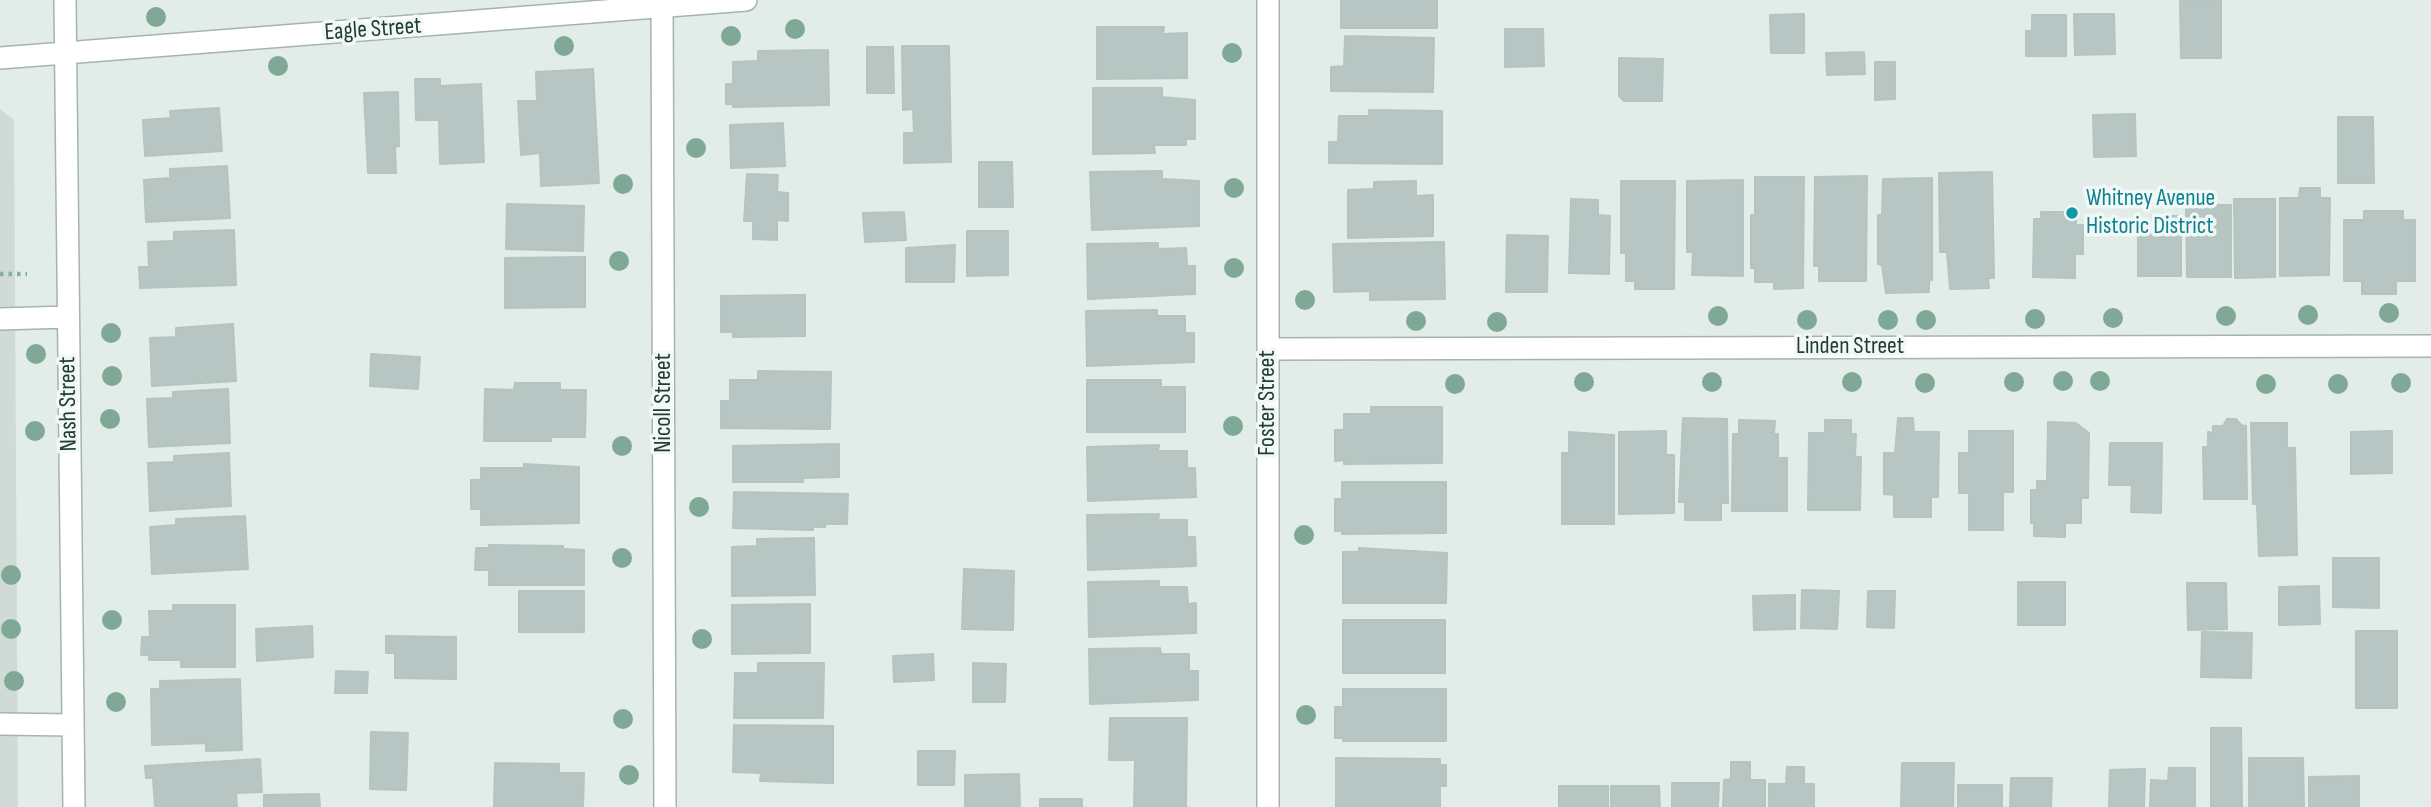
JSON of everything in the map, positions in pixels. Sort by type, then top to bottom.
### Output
[{"type":"street","name":"Nash Street","points":[[65,0],[74,807]]},
{"type":"street","name":"Eagle Street","points":[[0,58],[662,4],[746,0]]},
{"type":"street","name":"Foster Street","points":[[1268,0],[1268,807]]},
{"type":"street","name":"Nicoll Street","points":[[662,4],[666,807]]},
{"type":"street","points":[[0,319],[67,317]]},
{"type":"street","name":"Linden Street","points":[[1268,349],[2431,346]]},
{"type":"street","points":[[0,724],[73,725]]},
{"type":"path","points":[[0,274],[27,274]]},
{"type":"shaded area","points":[[0,109],[14,120],[18,807],[0,807]]},
{"type":"building","points":[[1341,0],[1437,0],[1437,28],[1341,28]]},
{"type":"building","points":[[2180,1],[2221,1],[2221,58],[2181,58]]},
{"type":"building","points":[[1804,14],[1804,53],[1771,53],[1770,15]]},
{"type":"building","points":[[2074,14],[2114,14],[2115,54],[2075,55]]},
{"type":"building","points":[[2032,15],[2066,15],[2066,56],[2026,56],[2026,31],[2032,31]]},
{"type":"building","points":[[1097,27],[1164,27],[1163,34],[1187,33],[1187,78],[1097,79]]},
{"type":"building","points":[[1505,29],[1543,29],[1544,66],[1505,67]]},
{"type":"building","points":[[1345,36],[1434,38],[1433,92],[1331,91],[1331,67],[1344,66]]},
{"type":"building","points":[[902,46],[949,46],[951,162],[904,163],[904,133],[914,133],[913,109],[903,110]]},
{"type":"building","points":[[867,47],[893,47],[894,93],[867,93]]},
{"type":"building","points":[[828,50],[829,105],[733,107],[733,104],[726,104],[726,84],[733,84],[733,62],[758,61],[758,51]]},
{"type":"building","points":[[1864,52],[1865,74],[1827,75],[1826,53]]},
{"type":"building","points":[[1619,58],[1663,59],[1662,101],[1624,101],[1619,96]]},
{"type":"building","points":[[1875,62],[1895,62],[1895,99],[1875,100]]},
{"type":"building","points":[[593,69],[599,183],[541,186],[540,153],[521,155],[518,101],[537,101],[536,72]]},
{"type":"building","points":[[415,79],[440,79],[440,86],[481,84],[484,162],[440,164],[439,120],[416,120]]},
{"type":"building","points":[[1093,88],[1162,88],[1162,97],[1195,100],[1195,139],[1186,139],[1186,145],[1154,145],[1155,153],[1093,154]]},
{"type":"building","points":[[398,92],[399,146],[395,147],[396,173],[368,173],[364,93]]},
{"type":"building","points":[[219,108],[222,151],[145,156],[143,120],[171,118],[170,111]]},
{"type":"building","points":[[1369,110],[1442,111],[1442,164],[1329,163],[1329,142],[1338,142],[1339,116],[1369,116]]},
{"type":"building","points":[[2135,114],[2136,156],[2094,157],[2093,115]]},
{"type":"building","points":[[2338,117],[2373,117],[2374,183],[2338,183]]},
{"type":"building","points":[[783,123],[785,166],[731,168],[730,125]]},
{"type":"building","points":[[979,162],[1012,162],[1013,207],[979,207]]},
{"type":"building","points":[[227,166],[230,218],[146,222],[144,180],[170,178],[170,169]]},
{"type":"building","points":[[1162,171],[1162,179],[1199,181],[1199,226],[1092,230],[1090,172]]},
{"type":"building","points":[[1992,172],[1994,278],[1988,278],[1989,288],[1950,289],[1947,252],[1940,252],[1939,173]]},
{"type":"building","points":[[747,174],[778,175],[777,192],[788,193],[788,221],[777,220],[777,240],[753,239],[753,221],[744,221]]},
{"type":"building","points":[[1867,176],[1866,281],[1819,281],[1819,266],[1814,266],[1815,177]]},
{"type":"building","points":[[1755,177],[1804,177],[1803,288],[1774,289],[1774,282],[1755,282],[1755,268],[1751,268],[1751,215],[1755,215]]},
{"type":"building","points":[[1932,178],[1932,280],[1929,280],[1929,292],[1886,293],[1882,265],[1878,264],[1878,215],[1882,215],[1883,179]]},
{"type":"building","points":[[1743,180],[1743,276],[1692,275],[1693,252],[1687,252],[1687,181]]},
{"type":"building","points":[[1416,181],[1416,196],[1433,195],[1433,236],[1348,238],[1348,190],[1374,189],[1374,182]]},
{"type":"building","points":[[1621,181],[1675,181],[1674,289],[1635,289],[1635,281],[1626,281],[1626,253],[1621,253]]},
{"type":"building","points":[[2300,188],[2320,188],[2320,198],[2330,198],[2329,275],[2280,276],[2280,198],[2299,198]]},
{"type":"building","points":[[1571,199],[1598,200],[1598,215],[1610,216],[1609,274],[1569,273]]},
{"type":"building","points":[[2234,199],[2275,199],[2275,277],[2235,278]]},
{"type":"building","points":[[507,204],[584,206],[583,251],[506,249]]},
{"type":"building","points":[[2186,205],[2231,205],[2231,277],[2187,277]]},
{"type":"building","points":[[2364,211],[2403,211],[2403,220],[2415,220],[2415,281],[2396,281],[2396,294],[2362,294],[2362,281],[2344,281],[2344,220],[2364,220]]},
{"type":"building","points":[[904,212],[906,240],[865,242],[863,213]]},
{"type":"building","points":[[2041,212],[2070,212],[2069,220],[2076,220],[2076,225],[2083,225],[2083,254],[2075,254],[2075,278],[2033,277],[2034,219],[2041,219]]},
{"type":"building","points":[[2152,216],[2181,216],[2181,276],[2138,276],[2138,228],[2152,228]]},
{"type":"building","points":[[234,230],[236,285],[140,288],[139,267],[149,267],[148,242],[174,241],[174,232]]},
{"type":"building","points":[[967,231],[1008,231],[1008,275],[967,276]]},
{"type":"building","points":[[1507,235],[1548,236],[1547,292],[1506,292]]},
{"type":"building","points":[[1444,242],[1445,299],[1370,300],[1370,291],[1334,292],[1333,244]]},
{"type":"building","points":[[1158,243],[1158,249],[1186,248],[1187,266],[1195,266],[1195,294],[1088,299],[1087,244]]},
{"type":"building","points":[[955,245],[954,282],[906,282],[906,248]]},
{"type":"building","points":[[585,257],[585,307],[505,308],[505,258]]},
{"type":"building","points":[[805,295],[805,336],[733,337],[733,332],[721,332],[721,296]]},
{"type":"building","points":[[1157,310],[1157,316],[1185,316],[1185,333],[1194,333],[1194,362],[1087,366],[1086,311]]},
{"type":"building","points":[[233,324],[236,381],[152,386],[150,338],[176,337],[176,328]]},
{"type":"building","points":[[371,354],[420,357],[418,389],[370,386]]},
{"type":"building","points":[[758,371],[831,372],[830,429],[721,428],[721,401],[730,401],[730,380],[758,380]]},
{"type":"building","points":[[1087,380],[1161,380],[1161,387],[1185,387],[1185,432],[1087,432]]},
{"type":"building","points":[[515,383],[560,383],[560,390],[586,390],[585,437],[551,437],[551,441],[484,441],[485,389],[514,390]]},
{"type":"building","points":[[228,389],[230,443],[149,447],[147,399],[173,398],[173,392]]},
{"type":"building","points":[[1371,407],[1442,407],[1442,463],[1344,464],[1344,460],[1335,461],[1335,430],[1344,430],[1344,414],[1371,414]]},
{"type":"building","points":[[1683,418],[1727,419],[1728,503],[1721,503],[1721,520],[1685,520],[1685,502],[1679,502]]},
{"type":"building","points":[[1898,418],[1913,418],[1914,432],[1939,432],[1938,497],[1931,497],[1931,517],[1894,517],[1894,495],[1884,494],[1884,453],[1895,453]]},
{"type":"building","points":[[2227,419],[2236,419],[2246,426],[2247,499],[2204,499],[2203,447],[2208,447],[2208,432],[2213,433],[2213,426],[2223,426]]},
{"type":"building","points":[[1739,420],[1775,421],[1778,458],[1787,458],[1787,511],[1732,511],[1733,434],[1739,434]]},
{"type":"building","points":[[1825,420],[1851,420],[1851,434],[1856,434],[1855,457],[1861,457],[1860,510],[1808,510],[1809,433],[1825,433]]},
{"type":"building","points":[[2048,422],[2076,423],[2089,433],[2088,498],[2081,498],[2081,523],[2065,523],[2065,537],[2034,536],[2034,523],[2031,523],[2031,490],[2037,490],[2037,481],[2047,481]]},
{"type":"building","points":[[2251,423],[2287,423],[2287,448],[2295,448],[2297,555],[2259,556],[2257,504],[2253,504]]},
{"type":"building","points":[[1666,431],[1666,455],[1674,455],[1674,513],[1619,514],[1619,432]]},
{"type":"building","points":[[1969,431],[2013,431],[2013,492],[2003,492],[2003,530],[1969,530],[1969,493],[1959,493],[1959,453],[1969,453]]},
{"type":"building","points":[[2392,431],[2392,473],[2351,474],[2351,432]]},
{"type":"building","points":[[1569,432],[1614,435],[1614,524],[1562,524],[1562,453],[1569,453]]},
{"type":"building","points":[[2110,443],[2162,443],[2161,513],[2131,512],[2132,485],[2109,485]]},
{"type":"building","points":[[839,444],[839,477],[803,478],[803,482],[733,482],[733,446]]},
{"type":"building","points":[[1159,445],[1158,451],[1187,451],[1187,468],[1195,468],[1196,497],[1088,501],[1087,447]]},
{"type":"building","points":[[229,453],[231,506],[150,511],[148,463],[174,462],[174,456]]},
{"type":"building","points":[[524,464],[579,467],[579,523],[481,525],[481,509],[471,509],[471,480],[481,480],[481,468],[524,468]]},
{"type":"building","points":[[1342,482],[1446,482],[1446,533],[1342,534],[1342,531],[1335,531],[1335,499],[1342,499]]},
{"type":"building","points":[[734,492],[848,494],[847,524],[825,524],[825,527],[813,527],[813,530],[733,528]]},
{"type":"building","points":[[1159,514],[1158,520],[1187,520],[1187,537],[1195,537],[1196,566],[1088,570],[1087,515]]},
{"type":"building","points":[[245,516],[248,569],[152,574],[150,527],[176,525],[176,519]]},
{"type":"building","points":[[814,538],[815,595],[732,596],[732,547],[757,546],[757,539]]},
{"type":"building","points":[[489,545],[563,546],[563,549],[584,550],[584,585],[489,585],[489,570],[475,570],[476,548],[489,548]]},
{"type":"building","points":[[1359,548],[1447,553],[1446,603],[1343,603],[1343,552],[1359,552]]},
{"type":"building","points":[[2333,558],[2379,558],[2379,608],[2333,607]]},
{"type":"building","points":[[964,569],[1014,571],[1013,630],[962,629]]},
{"type":"building","points":[[1159,581],[1159,587],[1187,587],[1188,604],[1196,603],[1196,633],[1089,637],[1088,582]]},
{"type":"building","points":[[2018,582],[2065,582],[2065,625],[2018,625]]},
{"type":"building","points":[[2187,583],[2226,583],[2227,629],[2188,630]]},
{"type":"building","points":[[2319,586],[2320,624],[2279,625],[2279,587]]},
{"type":"building","points":[[1802,590],[1839,591],[1837,629],[1801,628]]},
{"type":"building","points":[[519,591],[584,591],[584,632],[519,632]]},
{"type":"building","points":[[1868,591],[1895,591],[1894,628],[1867,627]]},
{"type":"building","points":[[1795,595],[1795,629],[1754,630],[1753,596]]},
{"type":"building","points":[[810,604],[810,653],[732,654],[732,605]]},
{"type":"building","points":[[173,605],[235,605],[235,667],[181,667],[181,660],[149,660],[149,655],[141,655],[142,637],[150,637],[149,611],[173,611]]},
{"type":"building","points":[[1343,620],[1445,620],[1445,673],[1343,673]]},
{"type":"building","points":[[312,626],[313,657],[257,661],[256,629]]},
{"type":"building","points":[[2356,631],[2397,631],[2397,708],[2356,708]]},
{"type":"building","points":[[2202,632],[2252,633],[2251,678],[2201,677]]},
{"type":"building","points":[[386,636],[456,637],[456,679],[395,678],[395,653],[386,653]]},
{"type":"building","points":[[1160,648],[1161,654],[1189,654],[1189,671],[1198,671],[1198,700],[1090,704],[1089,649]]},
{"type":"building","points":[[933,654],[934,680],[894,682],[893,656]]},
{"type":"building","points":[[758,663],[824,663],[823,718],[734,718],[735,673],[758,673]]},
{"type":"building","points":[[973,663],[1006,664],[1005,702],[973,702]]},
{"type":"building","points":[[336,671],[368,672],[367,693],[335,693]]},
{"type":"building","points":[[240,679],[242,750],[206,751],[206,743],[152,745],[151,689],[160,689],[160,681]]},
{"type":"building","points":[[1343,689],[1446,689],[1446,741],[1343,741],[1343,738],[1335,738],[1335,707],[1343,707]]},
{"type":"building","points":[[1110,718],[1187,718],[1186,807],[1134,807],[1135,760],[1109,760]]},
{"type":"building","points":[[734,725],[833,726],[833,783],[760,781],[761,773],[733,772]]},
{"type":"building","points":[[2211,728],[2241,728],[2242,807],[2211,807]]},
{"type":"building","points":[[371,732],[408,733],[406,790],[370,789]]},
{"type":"building","points":[[918,751],[955,751],[954,785],[918,785]]},
{"type":"building","points":[[1336,758],[1440,759],[1440,765],[1446,765],[1446,786],[1440,786],[1440,807],[1336,807]]},
{"type":"building","points":[[2249,758],[2303,758],[2304,807],[2249,807]]},
{"type":"building","points":[[260,759],[262,792],[236,793],[237,807],[155,807],[153,778],[146,778],[145,766]]},
{"type":"building","points":[[1731,762],[1750,762],[1750,780],[1765,780],[1765,807],[1723,807],[1724,780],[1731,779]]},
{"type":"building","points":[[495,763],[559,764],[559,773],[584,773],[583,807],[494,807]]},
{"type":"building","points":[[1902,763],[1954,763],[1953,807],[1901,807]]},
{"type":"building","points":[[1787,767],[1804,767],[1804,784],[1814,784],[1814,807],[1769,807],[1769,784],[1786,784]]},
{"type":"building","points":[[2169,768],[2195,768],[2195,807],[2150,807],[2151,780],[2168,781]]},
{"type":"building","points":[[2145,769],[2144,807],[2109,807],[2110,770]]},
{"type":"building","points":[[1019,774],[1020,807],[965,807],[965,775]]},
{"type":"building","points":[[2359,776],[2359,807],[2309,807],[2309,777]]},
{"type":"building","points":[[2011,778],[2052,778],[2051,807],[2010,807]]},
{"type":"building","points":[[1672,783],[1719,783],[1718,807],[1672,807]]},
{"type":"building","points":[[1958,785],[2002,785],[2002,807],[1958,807]]},
{"type":"building","points":[[1559,786],[1608,786],[1608,807],[1559,807]]},
{"type":"building","points":[[1611,786],[1659,786],[1660,807],[1611,807]]},
{"type":"building","points":[[319,794],[320,807],[264,807],[264,795]]},
{"type":"building","points":[[1040,799],[1082,799],[1082,807],[1040,807]]},
{"type":"place","name":"Whitney Avenue Historic District","points":[[2072,213]]}]
